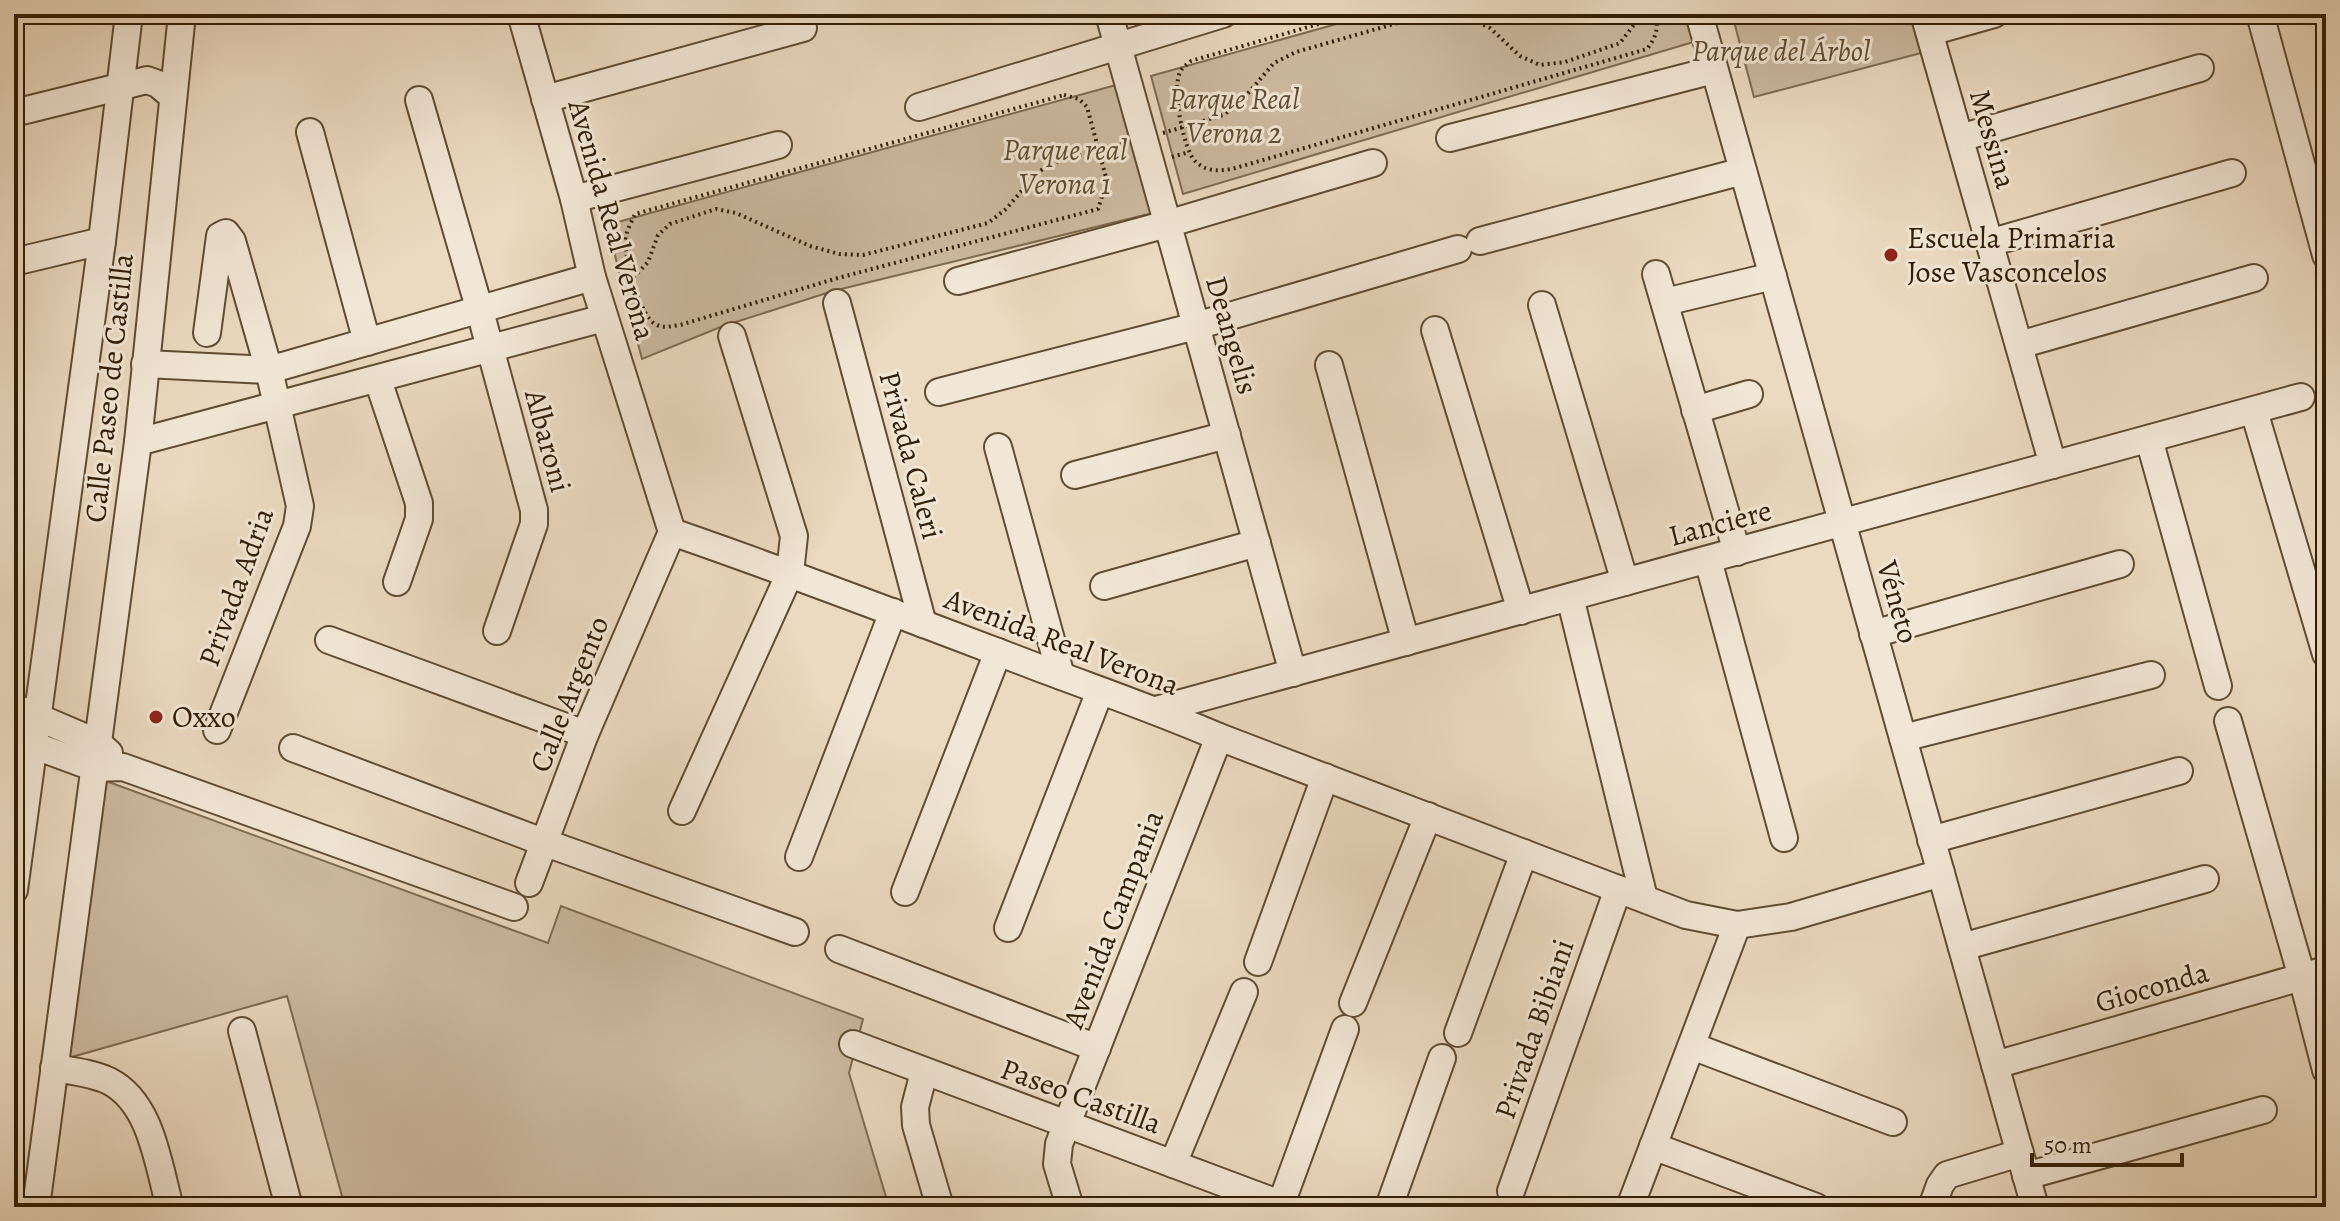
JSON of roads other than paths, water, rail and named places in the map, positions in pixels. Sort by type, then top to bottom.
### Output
[{"type":"street","name":"Calle Paseo de Castilla","points":[[14,890],[25,711],[102,241],[129,14]]},
{"type":"street","name":"Calle Paseo de Castilla","points":[[36,1207],[138,442],[182,14]]},
{"type":"street","name":"Avenida Real Verona","points":[[521,14],[574,199],[604,279],[604,318],[672,532],[1156,710],[1219,737],[1686,915],[1737,925],[1791,917],[1941,873]]},
{"type":"street","name":"Deangelis","points":[[1109,14],[1293,673]]},
{"type":"street","points":[[919,107],[1223,14]]},
{"type":"street","name":"Véneto","points":[[1699,14],[2035,1207]]},
{"type":"street","points":[[1927,23],[1994,14]]},
{"type":"street","points":[[2260,14],[2326,255]]},
{"type":"street","name":"Messina","points":[[1927,23],[2053,465]]},
{"type":"street","points":[[545,99],[803,28]]},
{"type":"street","points":[[1960,138],[2200,68]]},
{"type":"street","points":[[1450,138],[1714,70]]},
{"type":"street","points":[[14,113],[147,80],[158,84],[172,96]]},
{"type":"street","name":"Albaroni","points":[[419,100],[534,510],[534,524],[497,631]]},
{"type":"street","points":[[310,132],[367,342]]},
{"type":"street","points":[[574,199],[778,145]]},
{"type":"street","points":[[958,281],[1373,163]]},
{"type":"street","points":[[939,392],[1196,326],[1469,245],[1743,171]]},
{"type":"street","points":[[1989,243],[2232,173]]},
{"type":"street","name":"Privada Adria","points":[[207,333],[220,236],[226,233],[232,241],[269,370],[300,506],[297,526],[217,730]]},
{"type":"street","points":[[14,262],[102,241]]},
{"type":"street","points":[[1656,274],[1737,552]]},
{"type":"street","points":[[1665,302],[1773,276]]},
{"type":"street","points":[[2019,345],[2254,278]]},
{"type":"street","points":[[145,364],[269,370],[604,279]]},
{"type":"street","name":"Privada Caleri","points":[[837,303],[923,624]]},
{"type":"street","points":[[1542,305],[1625,582]]},
{"type":"street","points":[[138,442],[604,318]]},
{"type":"street","points":[[1435,330],[1521,611]]},
{"type":"street","points":[[682,811],[790,573],[794,536],[732,336]]},
{"type":"street","points":[[1329,365],[1406,642]]},
{"type":"street","points":[[378,380],[419,503],[419,519],[397,582]]},
{"type":"street","points":[[1695,410],[1749,394]]},
{"type":"street","name":"Lanciere","points":[[1156,710],[2301,397]]},
{"type":"street","points":[[2254,411],[2326,654]]},
{"type":"street","points":[[1075,475],[1227,435]]},
{"type":"street","points":[[2149,439],[2218,686]]},
{"type":"street","points":[[998,447],[1061,676]]},
{"type":"street","name":"Calle Argento","points":[[529,883],[585,734],[672,532]]},
{"type":"street","points":[[1104,586],[1257,543]]},
{"type":"street","points":[[1708,560],[1784,838]]},
{"type":"street","points":[[1873,634],[2120,564]]},
{"type":"street","points":[[1570,597],[1644,898]]},
{"type":"street","points":[[799,857],[893,612]]},
{"type":"street","points":[[329,640],[585,734]]},
{"type":"street","points":[[905,892],[998,652]]},
{"type":"street","points":[[1903,738],[2151,675]]},
{"type":"street","points":[[1008,928],[1100,691]]},
{"type":"street","points":[[25,711],[96,756],[123,767],[514,907]]},
{"type":"street","points":[[2228,721],[2314,974],[2326,1070]]},
{"type":"street","name":"Avenida Campania","points":[[1070,1207],[1057,1164],[1059,1144],[1219,737]]},
{"type":"street","points":[[23,742],[96,756]]},
{"type":"street","points":[[293,748],[795,932]]},
{"type":"street","points":[[1931,840],[2179,771]]},
{"type":"street","points":[[1258,962],[1325,777]]},
{"type":"street","points":[[1353,1003],[1428,816]]},
{"type":"street","points":[[1458,1033],[1524,853]]},
{"type":"street","points":[[1962,947],[2205,879]]},
{"type":"street","name":"Privada Bibiani","points":[[1511,1191],[1618,889]]},
{"type":"street","points":[[1630,1207],[1737,925]]},
{"type":"street","points":[[839,949],[1097,1048]]},
{"type":"street","name":"Gioconda","points":[[1995,1065],[2314,974]]},
{"type":"street","points":[[1173,1164],[1244,992]]},
{"type":"street","points":[[1284,1206],[1345,1029]]},
{"type":"street","points":[[242,1031],[289,1207]]},
{"type":"street","name":"Paseo Castilla","points":[[853,1044],[1284,1206]]},
{"type":"street","points":[[1692,1046],[1893,1122]]},
{"type":"street","points":[[1389,1207],[1442,1058]]},
{"type":"street","points":[[54,1068],[90,1074],[111,1082],[132,1100],[146,1124],[170,1207]]},
{"type":"street","points":[[924,1072],[915,1107],[916,1125],[940,1207]]},
{"type":"street","points":[[1932,1207],[1947,1175],[2023,1165],[2263,1110]]},
{"type":"street","points":[[1653,1146],[1816,1207]]},
{"type":"place","name":"Escuela Primaria Jose Vasconcelos","points":[[1891,255]]},
{"type":"place","name":"Oxxo","points":[[156,717]]},
{"type":"park label","name":"Parque del Árbol","points":[[1781,51]]},
{"type":"park label","name":"Parque Real Verona 2","points":[[1234,116]]},
{"type":"park label","name":"Parque real Verona 1","points":[[1065,167]]}]
